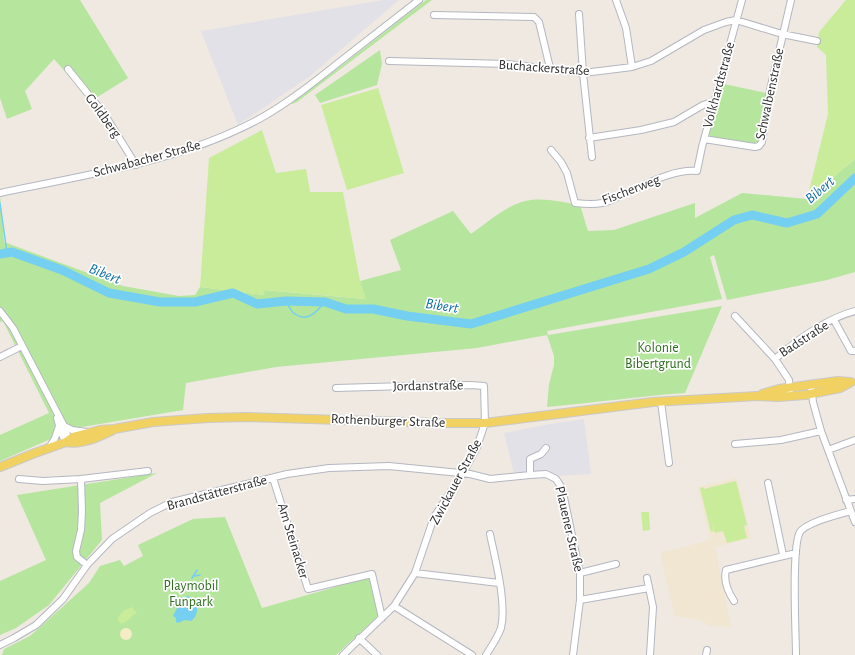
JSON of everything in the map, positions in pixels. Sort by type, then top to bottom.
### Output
[{"type":"main road","name":"Rothenburger Straße","points":[[0,467],[66,442],[73,437],[89,432],[153,422],[248,417],[437,423],[485,423],[661,402],[757,396],[772,390],[790,392],[812,389],[840,388],[853,382]]},
{"type":"main road","name":"Rothenburger Straße","points":[[66,442],[74,444],[82,442],[102,436],[114,429]]},
{"type":"street","name":"Schwabacher Straße","points":[[0,193],[136,165],[171,156],[205,144],[262,117],[306,88],[419,0]]},
{"type":"street","points":[[616,0],[626,28],[632,67]]},
{"type":"street","name":"Volkhardtstraße","points":[[697,171],[704,139],[742,0]]},
{"type":"street","name":"Schwalbenstraße","points":[[704,139],[755,147],[759,146],[762,142],[770,90],[791,0]]},
{"type":"street","points":[[579,14],[583,73],[592,157]]},
{"type":"street","points":[[434,15],[534,17],[539,22],[550,68]]},
{"type":"street","name":"Buchackerstraße","points":[[390,61],[508,64],[583,73],[632,67],[651,61],[704,30],[736,20]]},
{"type":"street","name":"Schwalbenstraße","points":[[736,20],[782,34],[817,41]]},
{"type":"street","name":"Goldberg","points":[[68,68],[105,116],[136,165]]},
{"type":"street","points":[[589,138],[641,130],[674,122],[703,105],[715,101]]},
{"type":"street","name":"Fischerweg","points":[[552,150],[562,162],[568,173],[575,203],[603,203],[650,182],[691,170],[697,171]]},
{"type":"street","points":[[0,311],[13,328],[56,412],[61,426],[67,435],[66,442]]},
{"type":"street","name":"Badstraße","points":[[775,359],[806,334],[845,314],[855,312]]},
{"type":"street","points":[[735,316],[775,359],[789,380],[790,392]]},
{"type":"street","name":"Badstraße","points":[[834,320],[851,351],[855,350]]},
{"type":"street","points":[[0,357],[22,346]]},
{"type":"street","name":"Jordanstraße","points":[[336,388],[484,386],[485,423]]},
{"type":"street","points":[[812,389],[821,431],[855,522]]},
{"type":"street","points":[[661,402],[669,463]]},
{"type":"street","name":"Zwickauer Straße","points":[[343,655],[394,606],[414,573],[434,518],[463,473],[477,447],[485,423]]},
{"type":"street","points":[[61,426],[72,430],[89,432]]},
{"type":"street","points":[[49,448],[61,426]]},
{"type":"street","points":[[735,444],[781,440],[821,431]]},
{"type":"street","points":[[828,450],[855,440]]},
{"type":"street","points":[[530,475],[530,459],[541,454],[546,448]]},
{"type":"street","name":"Brandstätterstraße","points":[[0,645],[36,625],[63,599],[87,565],[112,539],[150,513],[172,502],[287,474],[329,468],[389,466],[463,473]]},
{"type":"street","points":[[19,479],[81,479],[148,471]]},
{"type":"street","name":"Plauener Straße","points":[[463,473],[490,479],[543,474],[552,476],[561,486],[580,573],[580,600],[573,655]]},
{"type":"street","name":"Am Steinacker","points":[[273,478],[308,589],[372,574],[382,618]]},
{"type":"street","points":[[81,479],[80,530],[76,551],[77,557],[87,565]]},
{"type":"street","points":[[768,483],[783,555]]},
{"type":"street","points":[[846,500],[855,499]]},
{"type":"street","points":[[796,655],[796,553],[798,537],[800,532],[805,527],[851,511]]},
{"type":"street","points":[[486,655],[501,629],[502,601],[490,534]]},
{"type":"street","points":[[734,601],[727,591],[725,575],[726,570],[796,553]]},
{"type":"street","points":[[580,573],[616,564]]},
{"type":"street","points":[[414,573],[499,583]]},
{"type":"street","points":[[647,578],[653,607],[650,655]]},
{"type":"street","points":[[580,600],[649,588]]},
{"type":"street","points":[[394,606],[472,655]]},
{"type":"street","points":[[359,638],[377,655]]},
{"type":"shaded area","points":[[383,0],[399,0],[309,77],[238,125],[201,31]]},
{"type":"shaded area","points":[[584,419],[591,474],[515,478],[504,433]]},
{"type":"shaded area","points":[[737,478],[751,538],[715,547],[731,627],[710,626],[700,620],[675,616],[660,553],[710,540],[698,487]]},
{"type":"green space","points":[[0,0],[80,0],[128,78],[91,101],[54,59],[25,91],[32,109],[7,119],[0,98]]},
{"type":"green space","points":[[426,0],[432,0],[297,102],[292,104],[292,102]]},
{"type":"green space","points":[[846,0],[855,0],[855,159],[807,199],[828,114],[826,55],[817,47],[819,32]]},
{"type":"green space","points":[[380,50],[382,64],[377,85],[320,103],[315,95]]},
{"type":"green space","points":[[724,84],[766,93],[758,142],[753,145],[711,138],[709,134]]},
{"type":"green space","points":[[378,88],[404,173],[347,190],[321,105]]},
{"type":"green space","points":[[262,130],[276,173],[306,169],[310,192],[343,192],[360,281],[366,299],[265,290],[264,295],[200,287],[209,158]]},
{"type":"green space","name":"Kolonie Bibertgrund","points":[[855,159],[855,272],[827,280],[727,300],[714,255],[710,257],[722,299],[547,331],[548,335],[722,306],[685,393],[547,407],[549,384],[554,365],[554,356],[547,335],[477,348],[276,367],[186,383],[183,410],[76,428],[0,461],[0,435],[49,413],[3,321],[0,322],[0,195],[4,242],[123,286],[179,296],[195,295],[200,287],[264,295],[264,290],[365,299],[360,281],[401,270],[390,240],[453,211],[471,234],[507,208],[515,204],[531,200],[549,200],[580,205],[588,231],[614,230],[695,203],[695,218],[742,193],[807,199]]},
{"type":"green space","points":[[157,473],[100,503],[102,540],[49,605],[16,628],[0,635],[0,581],[46,560],[17,495]]},
{"type":"green space","points":[[736,481],[747,525],[744,526],[747,538],[727,543],[723,531],[715,533],[709,510],[714,531],[711,532],[700,488],[703,487],[704,489]]},
{"type":"green space","points":[[641,512],[649,512],[650,530],[643,531]]},
{"type":"green space","name":"Playmobil Funpark","points":[[225,517],[262,608],[370,577],[379,615],[336,655],[2,655],[4,649],[30,636],[89,583],[100,566],[120,560],[124,566],[143,556],[138,545],[193,519]]},
{"type":"green space","points":[[132,607],[137,613],[121,624],[117,619],[123,611]]},
{"type":"sand","points":[[124,628],[128,628],[132,634],[128,640],[124,640],[120,636],[120,632]]},
{"type":"water","points":[[187,596],[194,599],[196,603],[196,615],[191,621],[185,620],[178,623],[176,622],[176,618],[173,616],[177,608],[176,606],[170,604],[169,600],[172,597],[177,599]]},
{"type":"waterway","name":"Bibert","points":[[0,254],[12,252],[62,270],[109,293],[160,302],[195,302],[233,293],[257,304],[286,301],[325,302],[346,309],[373,309],[407,316],[471,324],[649,269],[684,252],[734,220],[752,215],[787,223],[817,214],[855,178]]},
{"type":"waterway","points":[[0,203],[7,253]]},
{"type":"waterway","points":[[286,301],[294,313],[304,317],[312,315],[325,302]]},
{"type":"waterway","points":[[192,578],[197,570]]},
{"type":"waterway","points":[[194,576],[200,575]]}]
